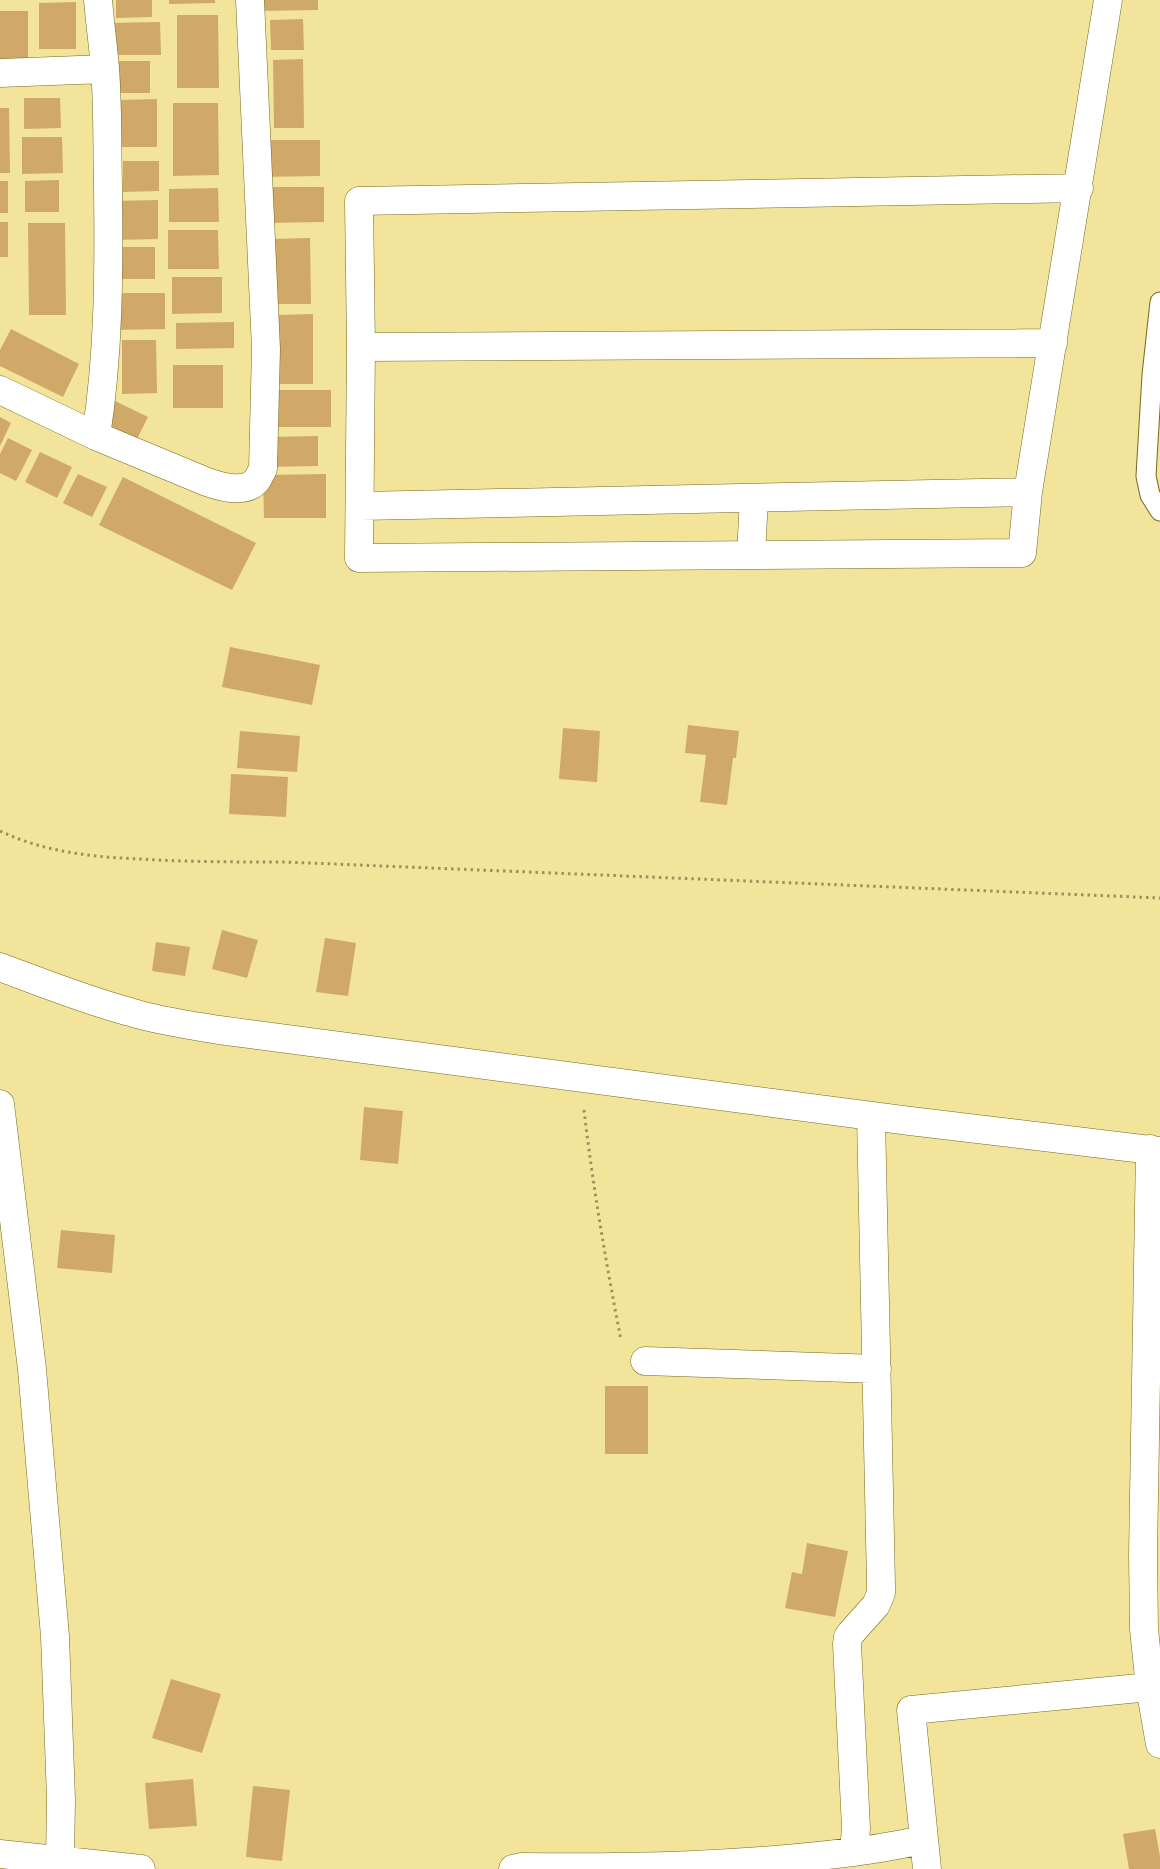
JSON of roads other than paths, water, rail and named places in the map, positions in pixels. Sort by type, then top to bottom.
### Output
[{"type":"street","points":[[96,436],[102,396],[108,307],[105,69],[98,0]]},
{"type":"street","points":[[0,390],[96,436],[224,488],[243,487],[256,481],[262,469],[266,350],[250,0]]},
{"type":"street","points":[[1079,188],[360,201],[361,506],[359,558],[1022,554],[1028,492],[1079,188],[1108,0]]},
{"type":"street","points":[[0,73],[105,69]]},
{"type":"street","points":[[361,347],[1053,343]]},
{"type":"street","points":[[361,506],[1028,492]]},
{"type":"street","points":[[751,555],[754,498]]},
{"type":"street","points":[[0,967],[130,1013],[174,1022],[871,1116],[1155,1150],[1143,1554],[1144,1629],[1150,1686],[1160,1744]]},
{"type":"street","points":[[0,1104],[32,1369],[55,1636],[61,1799],[60,1859]]},
{"type":"street","points":[[854,1852],[856,1828],[847,1644],[848,1637],[876,1605],[881,1593],[871,1116]]},
{"type":"street","points":[[645,1361],[877,1369]]},
{"type":"street","points":[[927,1869],[911,1710],[1150,1686]]},
{"type":"street","points":[[513,1869],[522,1867],[621,1869],[766,1865],[924,1840]]},
{"type":"street","points":[[0,1854],[142,1869]]},
{"type":"lane","points":[[1160,302],[1152,375],[1146,476],[1150,495],[1160,511]]}]
